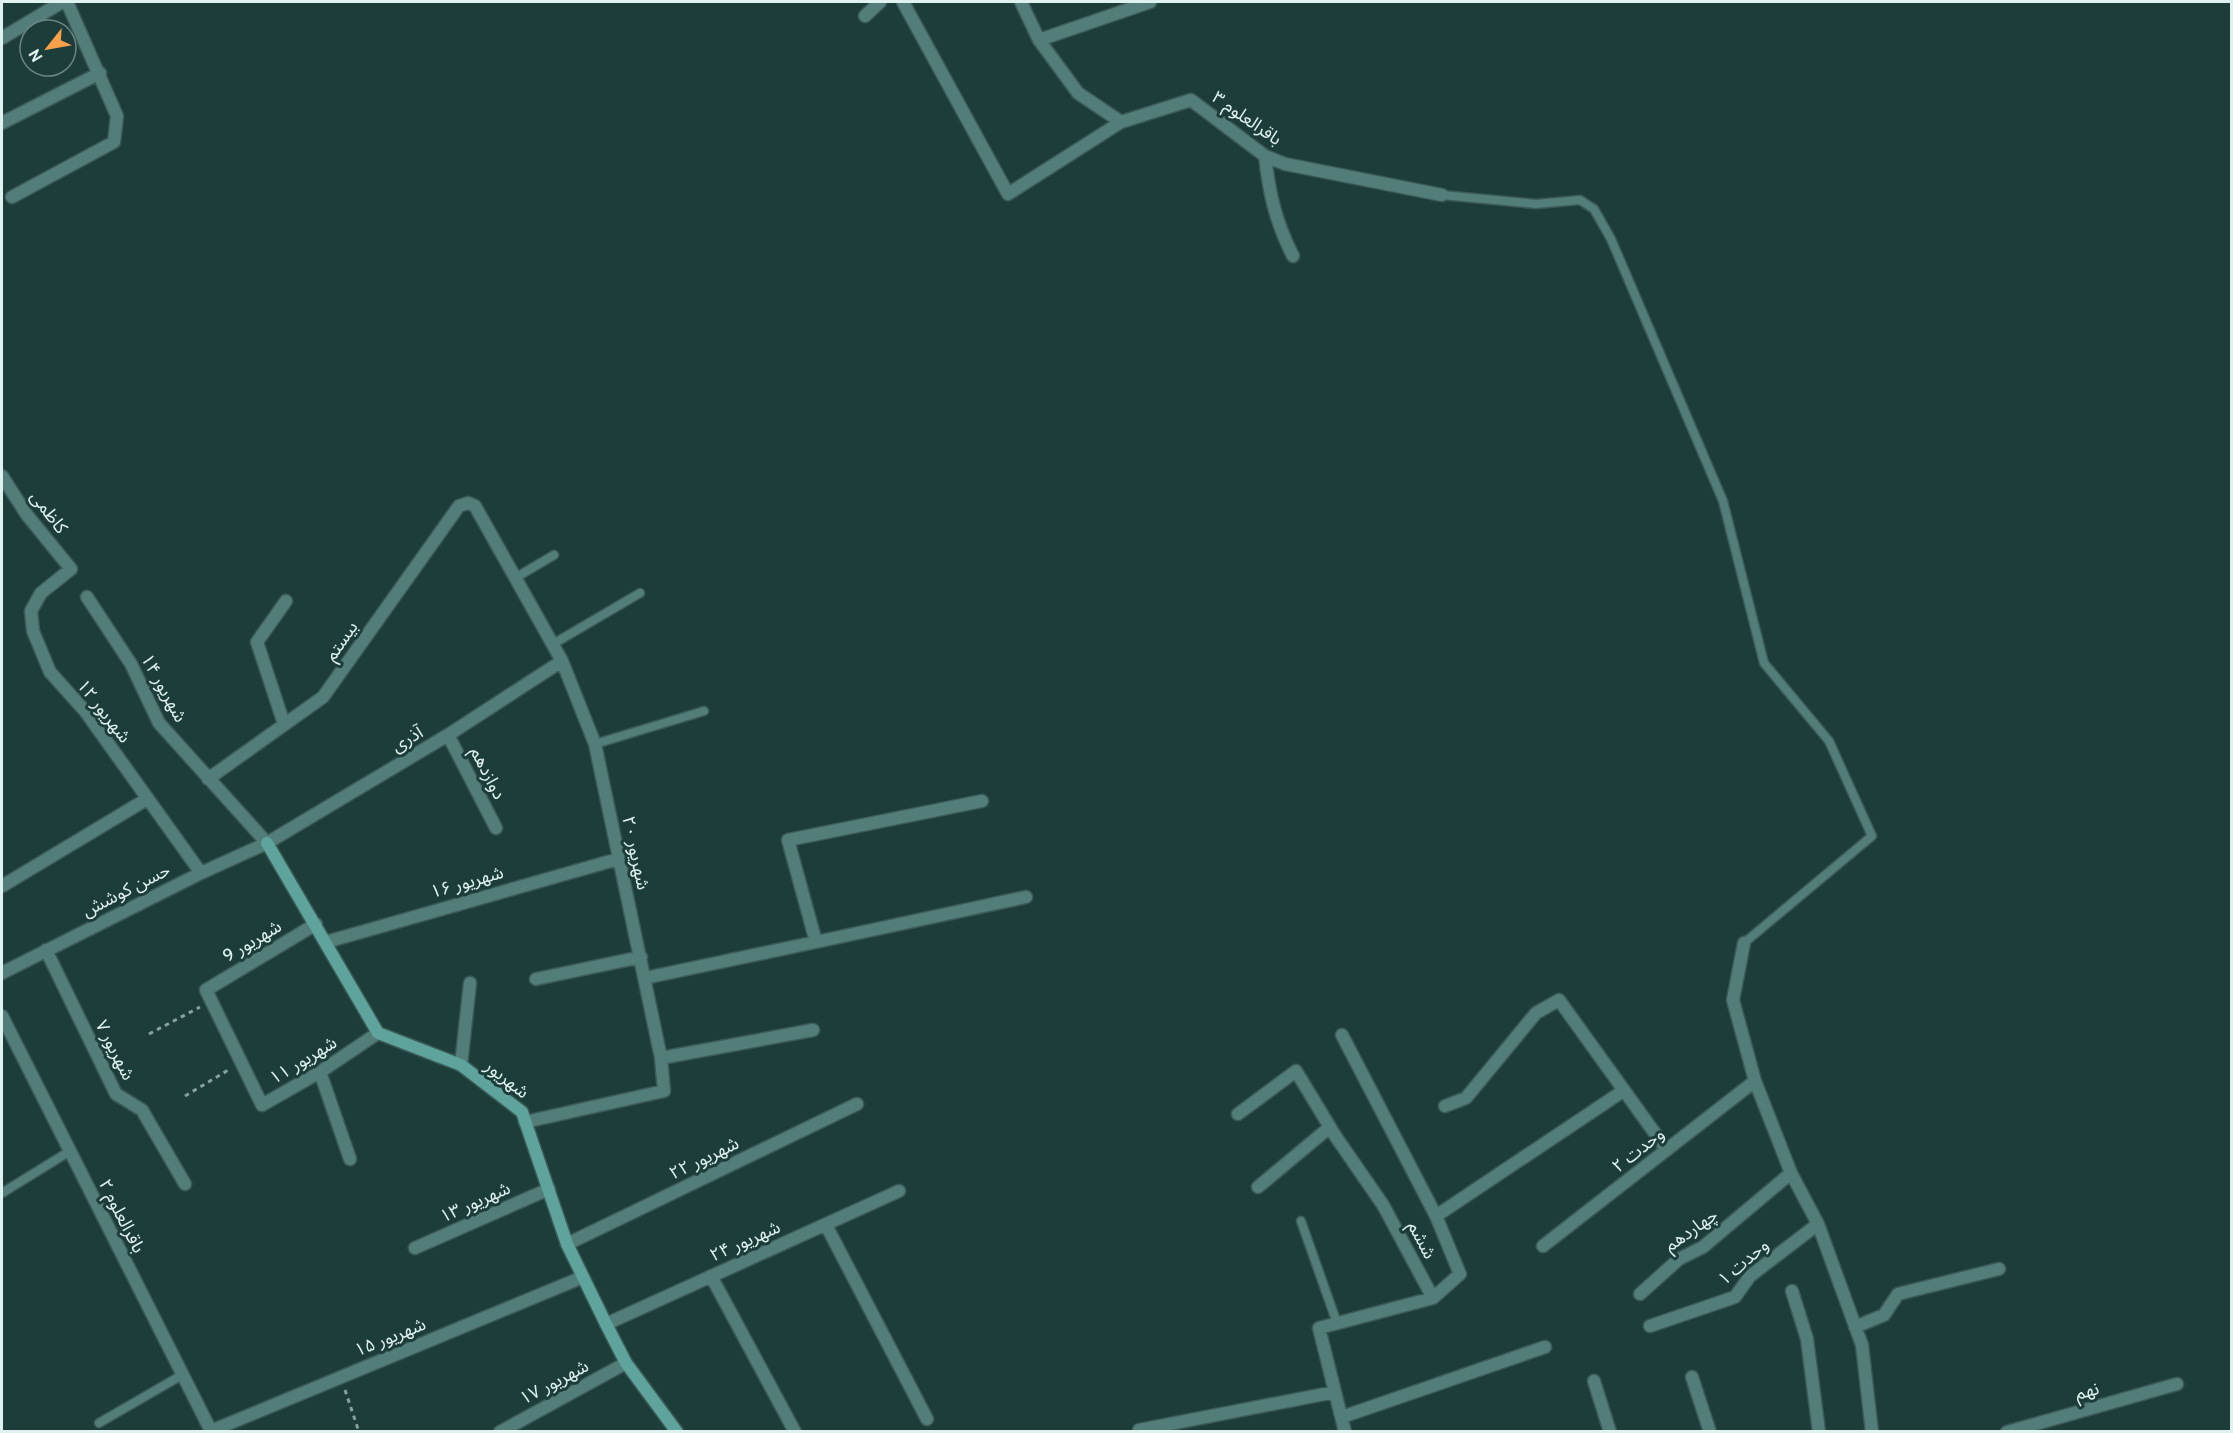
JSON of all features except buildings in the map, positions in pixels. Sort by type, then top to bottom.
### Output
[{"type":"street","points":[[2,38],[62,2]]},
{"type":"street","points":[[12,197],[114,142],[117,116],[68,2]]},
{"type":"street","points":[[865,16],[880,2]]},
{"type":"street","points":[[903,2],[1008,194],[1121,122],[1078,93],[1039,40],[1021,2]]},
{"type":"street","points":[[1039,40],[1150,2]]},
{"type":"street","points":[[2,123],[100,73]]},
{"type":"street","name":"باقرالعلوم ۳","points":[[1121,122],[1191,100],[1265,156],[1285,164],[1442,195]]},
{"type":"street","points":[[1265,156],[1269,192],[1278,226],[1293,256]]},
{"type":"street","name":"کاظمی","points":[[2,476],[27,515],[71,569]]},
{"type":"street","name":"بیستم","points":[[208,779],[323,697],[459,506],[468,503],[475,506]]},
{"type":"street","name":"شهریور ۲۰","points":[[475,506],[562,661],[595,744],[641,957],[661,1058],[664,1091],[525,1122]]},
{"type":"street","name":"شهریور ۱۲","points":[[71,569],[41,593],[31,611],[33,631],[50,672],[85,711],[201,873]]},
{"type":"street","name":"شهریور ۱۴","points":[[87,597],[131,664],[159,723],[267,843]]},
{"type":"street","points":[[284,724],[257,642],[286,601]]},
{"type":"street","name":"آذری","points":[[267,843],[448,735],[562,661]]},
{"type":"street","name":"دوازدهم","points":[[448,735],[496,828]]},
{"type":"street","points":[[2,886],[147,799]]},
{"type":"street","points":[[816,942],[788,840],[982,801]]},
{"type":"street","points":[[267,843],[378,1034]]},
{"type":"street","name":"حسن کوشش","points":[[2,973],[201,873],[267,843]]},
{"type":"street","name":"شهریور ۱۶","points":[[326,942],[618,859]]},
{"type":"street","points":[[645,978],[1026,897]]},
{"type":"street","name":"شهریور 9","points":[[209,995],[316,924]]},
{"type":"street","points":[[1744,944],[1733,1000],[1755,1081],[1791,1173],[1818,1224],[1862,1345],[1872,1431]]},
{"type":"street","name":"شهریور ۷","points":[[46,950],[116,1094],[142,1110],[185,1184]]},
{"type":"street","points":[[536,979],[641,957]]},
{"type":"street","points":[[461,1065],[470,983]]},
{"type":"street","name":"شهریور ۱۱","points":[[209,995],[262,1105],[320,1072],[378,1034]]},
{"type":"street","points":[[1445,1106],[1466,1098],[1536,1013],[1559,1000],[1667,1150]]},
{"type":"street","name":"باقرالعلوم ۲","points":[[2,1017],[211,1431]]},
{"type":"street","points":[[661,1058],[813,1030]]},
{"type":"street","name":"شهریور","points":[[378,1034],[461,1065],[522,1112],[567,1244],[626,1363],[675,1431]]},
{"type":"street","points":[[1342,1035],[1436,1216],[1460,1274],[1433,1298],[1319,1328],[1345,1431]]},
{"type":"street","name":"ششم","points":[[1239,1113],[1296,1071],[1330,1127],[1383,1205],[1433,1298]]},
{"type":"street","points":[[320,1072],[350,1159]]},
{"type":"street","name":"وحدت ۲","points":[[1543,1246],[1755,1081]]},
{"type":"street","points":[[1436,1216],[1623,1090]]},
{"type":"street","name":"شهریور ۲۲","points":[[567,1244],[857,1104]]},
{"type":"street","points":[[1258,1187],[1330,1127]]},
{"type":"street","name":"چهاردهم","points":[[1640,1294],[1679,1258],[1703,1247],[1791,1173]]},
{"type":"street","name":"شهریور ۱۳","points":[[415,1248],[549,1189]]},
{"type":"street","name":"شهریور ۲۴","points":[[606,1324],[899,1191]]},
{"type":"street","name":"وحدت ۱","points":[[1650,1326],[1735,1298],[1750,1276],[1818,1224]]},
{"type":"street","points":[[826,1225],[927,1419]]},
{"type":"street","points":[[1856,1327],[1884,1315],[1898,1294],[1999,1269]]},
{"type":"street","points":[[711,1276],[795,1431]]},
{"type":"street","name":"شهریور ۱۵","points":[[211,1431],[583,1277]]},
{"type":"street","points":[[1792,1291],[1807,1339],[1820,1431]]},
{"type":"street","points":[[1342,1417],[1545,1347]]},
{"type":"street","name":"شهریور ۱۷","points":[[500,1431],[626,1363]]},
{"type":"street","points":[[1692,1377],[1710,1431]]},
{"type":"street","points":[[1594,1381],[1610,1431]]},
{"type":"street","name":"نهم","points":[[2007,1431],[2177,1384]]},
{"type":"street","points":[[1139,1430],[1335,1392]]},
{"type":"lane","points":[[1442,195],[1536,204],[1580,200],[1594,209],[1611,239],[1723,501],[1764,663],[1829,741],[1872,836],[1744,944]]},
{"type":"lane","points":[[515,578],[554,555]]},
{"type":"lane","points":[[553,644],[640,593]]},
{"type":"lane","points":[[595,744],[704,711]]},
{"type":"lane","points":[[2,1193],[70,1151]]},
{"type":"lane","points":[[1301,1221],[1337,1323]]},
{"type":"lane","points":[[99,1423],[182,1375]]},
{"type":"path","points":[[149,1034],[209,995]]},
{"type":"path","points":[[185,1096],[242,1062]]},
{"type":"path","points":[[340,1377],[359,1431]]}]
